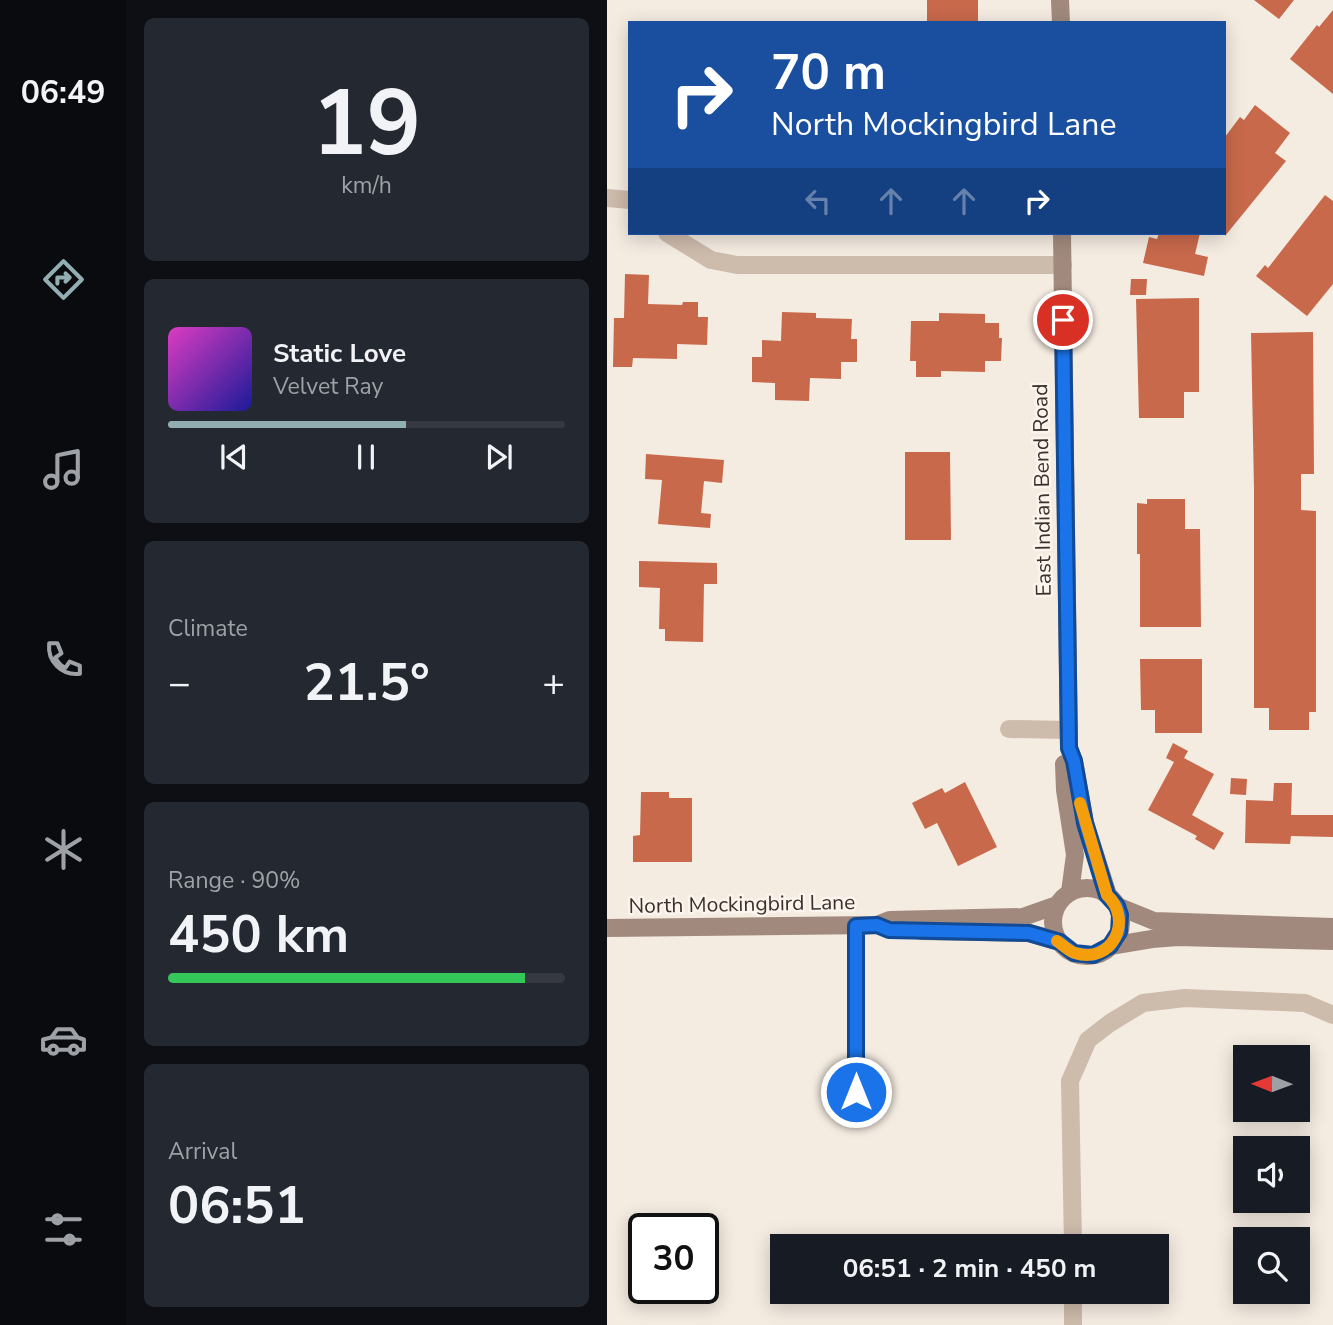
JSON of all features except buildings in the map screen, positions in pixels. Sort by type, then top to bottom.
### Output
[{"type":"street","points":[[1060,0],[1061,21]]},
{"type":"street","points":[[607,198],[628,200]]},
{"type":"street","points":[[670,235],[711,260],[737,265],[1063,265]]},
{"type":"street","name":"East Indian Bend Road","points":[[1062,235],[1068,739],[1064,761],[1065,790],[1075,855],[1070,892]]},
{"type":"street","points":[[1009,729],[1068,739]]},
{"type":"street","name":"East Indian Bend Road","points":[[1068,739],[1085,823],[1112,901]]},
{"type":"street","points":[[1070,892],[1088,888],[1099,890],[1112,901],[1154,921],[1333,927]]},
{"type":"street","name":"North Mockingbird Lane","points":[[607,928],[856,926],[877,925],[890,920],[1023,917],[1057,905],[1070,892]]},
{"type":"street","points":[[1110,946],[1119,932],[1112,901]]},
{"type":"street","points":[[1057,905],[1053,923],[1060,942]]},
{"type":"street","name":"North Mockingbird Lane","points":[[877,925],[889,930],[1029,933],[1060,942],[1074,953],[1084,955],[1093,955],[1110,946],[1178,937],[1333,941]]},
{"type":"street","points":[[856,926],[856,1092]]},
{"type":"street","points":[[1073,1234],[1070,1081],[1088,1040],[1143,1003],[1185,998],[1305,1003],[1333,1015]]},
{"type":"street","points":[[1073,1304],[1073,1325]]},
{"type":"slow traffic","points":[[1057,941],[1074,953],[1093,955],[1110,946],[1119,932],[1120,915],[1117,906],[1107,895],[1080,803]]},
{"type":"route","points":[[856,1092],[856,926],[877,925],[889,930],[1029,933],[1045,936],[1060,942],[1074,953],[1084,955],[1102,952],[1116,939],[1119,932],[1120,915],[1117,906],[1107,895],[1085,823],[1074,761],[1069,748],[1063,320]]}]
